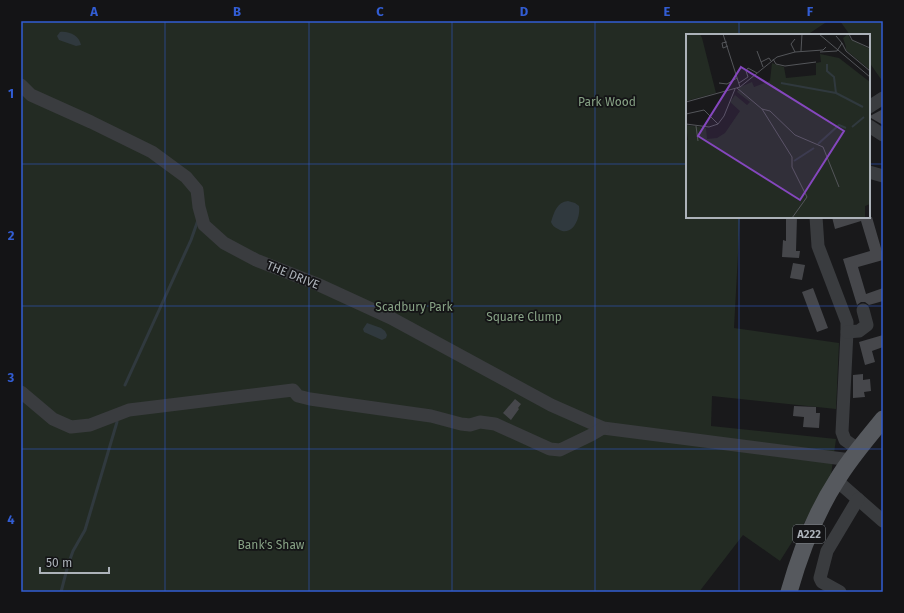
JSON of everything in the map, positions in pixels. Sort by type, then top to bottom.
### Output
[{"type":"main road","name":"A222","points":[[789,592],[798,560],[808,534],[836,480],[883,419]]},
{"type":"street","name":"THE DRIVE","points":[[21,85],[31,95],[92,122],[152,152],[186,177],[197,190],[199,207],[204,225],[224,244],[256,260],[317,284],[390,318],[550,405],[603,428],[855,455]]},
{"type":"street","points":[[870,106],[883,98]]},
{"type":"street","points":[[870,127],[883,136]]},
{"type":"street","points":[[870,172],[883,176]]},
{"type":"street","points":[[816,218],[818,246],[846,322],[847,332],[842,432],[845,440],[852,446],[855,455]]},
{"type":"street","points":[[847,332],[859,331],[867,325],[862,310]]},
{"type":"street","points":[[21,392],[53,419],[71,427],[90,425],[129,410],[293,390],[298,396],[310,399],[431,416],[461,424],[470,425],[480,422],[495,424],[550,449],[560,450],[603,428]]},
{"type":"street","points":[[836,480],[883,521]]},
{"type":"street","points":[[840,592],[822,582],[820,578],[827,551],[858,499]]},
{"type":"green space","name":"Scadbury Park","points":[[21,21],[828,21],[808,34],[686,34],[686,218],[740,218],[734,328],[839,343],[836,409],[712,396],[711,426],[836,439],[830,482],[780,561],[743,535],[699,592],[21,592]]},
{"type":"green space","points":[[840,21],[883,21],[883,82],[870,63],[870,34],[849,34]]},
{"type":"shaded area","points":[[60,32],[67,32],[74,35],[81,45],[76,46],[59,40],[57,36]]},
{"type":"shaded area","points":[[568,201],[579,206],[579,216],[571,229],[563,231],[554,227],[551,222],[559,205]]},
{"type":"shaded area","points":[[367,323],[385,331],[387,335],[386,338],[382,340],[364,332],[363,329]]},
{"type":"building","points":[[883,109],[883,125],[870,116]]},
{"type":"building","points":[[872,217],[883,255],[883,260],[858,267],[866,294],[883,288],[883,301],[869,305],[865,302],[861,302],[857,305],[843,259],[870,251],[861,221],[835,229],[832,218]]},
{"type":"building","points":[[786,218],[797,218],[796,251],[800,251],[799,258],[782,257],[783,240],[786,241]]},
{"type":"building","points":[[793,263],[805,265],[802,280],[790,278]]},
{"type":"building","points":[[813,288],[828,328],[817,332],[802,292]]},
{"type":"building","points":[[883,335],[883,347],[872,351],[875,362],[865,365],[859,342]]},
{"type":"building","points":[[863,374],[863,380],[870,379],[871,391],[864,392],[865,397],[853,398],[853,375]]},
{"type":"building","points":[[515,399],[521,404],[511,420],[503,413]]},
{"type":"building","points":[[794,406],[816,407],[816,413],[820,413],[819,428],[803,427],[804,417],[793,416]]},
{"type":"waterway","points":[[125,385],[191,240],[198,220]]},
{"type":"waterway","points":[[61,592],[73,551],[85,530],[117,422]]},
{"type":"park label","name":"Park Wood","points":[[607,102]]},
{"type":"park label","name":"Square Clump","points":[[524,317]]},
{"type":"park label","name":"Bank's Shaw","points":[[271,545]]}]
